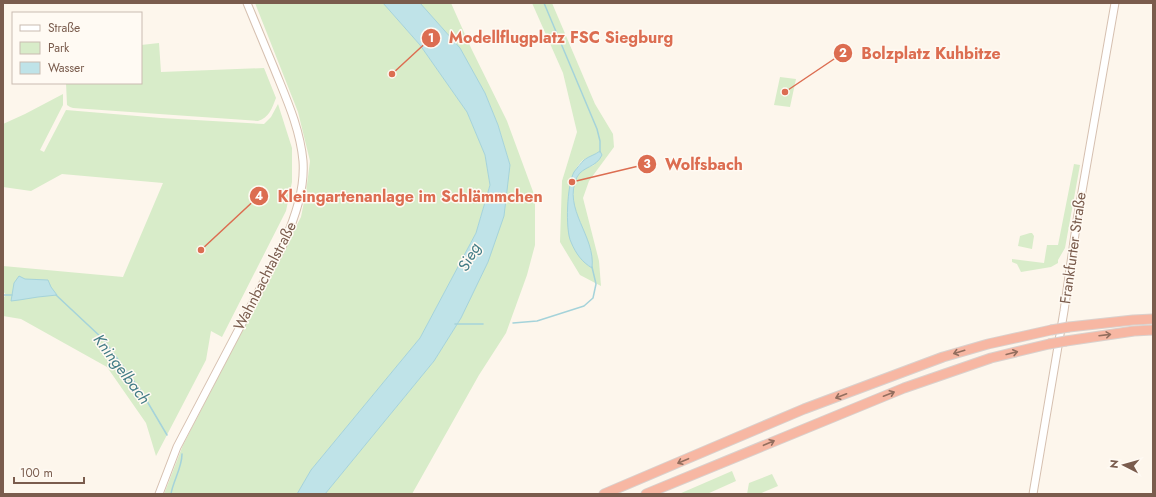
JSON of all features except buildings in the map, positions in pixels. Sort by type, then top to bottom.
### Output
[{"type":"highway","points":[[604,494],[804,409],[943,358],[1006,340],[1052,330],[1153,319]]},
{"type":"highway","points":[[646,494],[849,410],[932,378],[991,358],[1066,341],[1153,330]]},
{"type":"main road","name":"Wahnbachtalstraße","points":[[159,494],[177,447],[284,243],[295,216],[301,193],[303,162],[299,135],[292,112],[248,3]]},
{"type":"main road","name":"Frankfurter Straße","points":[[1033,494],[1064,311],[1077,220],[1115,3]]},
{"type":"green space","points":[[255,3],[383,3],[420,45],[467,112],[485,155],[490,184],[476,233],[420,338],[311,470],[297,494],[164,494],[183,445],[301,217],[306,192],[310,161],[298,112]]},
{"type":"green space","points":[[420,3],[451,3],[471,48],[507,121],[535,197],[535,245],[527,275],[506,333],[479,375],[412,494],[325,494],[434,361],[461,318],[488,262],[510,165],[498,125],[485,93],[460,48]]},
{"type":"green space","points":[[532,3],[552,3],[595,104],[613,134],[614,147],[589,181],[583,198],[599,261],[601,286],[580,275],[560,242],[562,181],[577,132],[563,73]],"holes":[[[600,151],[594,165],[581,171],[574,184],[573,197],[580,222],[568,230],[571,183],[574,174],[583,160]]]},
{"type":"green space","points":[[159,43],[161,72],[264,68],[276,98],[270,112],[265,118],[258,121],[73,108],[67,105],[66,84],[142,84],[142,45]]},
{"type":"green space","points":[[780,77],[796,79],[790,107],[774,105]]},
{"type":"green space","points":[[63,94],[63,105],[40,150],[44,152],[66,110],[161,118],[264,124],[271,117],[278,104],[292,148],[292,182],[286,211],[222,337],[211,331],[206,360],[156,456],[146,423],[107,367],[21,319],[3,316],[3,298],[6,295],[3,291],[3,266],[123,277],[163,183],[62,174],[31,191],[3,187],[3,124]]},
{"type":"green space","points":[[1074,164],[1080,165],[1065,248],[1058,260],[1058,263],[1051,267],[1021,272],[1017,264],[1012,262],[1012,259],[1044,263],[1047,245],[1058,245]]},
{"type":"green space","points":[[1030,233],[1034,236],[1032,249],[1018,246],[1020,236]]},
{"type":"green space","points":[[732,471],[736,481],[707,494],[679,494]]},
{"type":"green space","points":[[772,474],[778,486],[759,494],[747,494],[749,483]]},
{"type":"water","name":"Sieg","points":[[383,3],[420,3],[460,48],[485,93],[498,125],[510,165],[504,216],[488,262],[461,318],[434,361],[325,494],[297,494],[311,470],[420,338],[476,233],[490,185],[485,155],[467,112],[420,45]]},
{"type":"water","points":[[600,151],[602,155],[599,159],[577,177],[574,189],[576,211],[589,245],[592,256],[592,268],[580,257],[569,236],[567,218],[568,196],[574,172],[584,160]]},
{"type":"water","points":[[19,276],[25,279],[48,280],[57,295],[11,301],[14,283]]},
{"type":"waterway","points":[[544,3],[597,129],[600,141],[600,152]]},
{"type":"waterway","points":[[513,323],[537,321],[584,306],[593,298],[596,284],[592,267]]},
{"type":"waterway","name":"Kningelbach","points":[[3,295],[12,295]]},
{"type":"waterway","name":"Kningelbach","points":[[56,295],[103,339],[141,391],[167,435]]},
{"type":"waterway","points":[[455,324],[483,324]]},
{"type":"waterway","name":"Kningelbach","points":[[171,494],[181,464],[182,454]]},
{"type":"place","name":"Modellflugplatz FSC Siegburg","points":[[392,74]]},
{"type":"place","name":"Bolzplatz Kuhbitze","points":[[785,92]]},
{"type":"place","name":"Wolfsbach","points":[[572,182]]},
{"type":"place","name":"Kleingartenanlage im Schlämmchen","points":[[201,250]]}]
